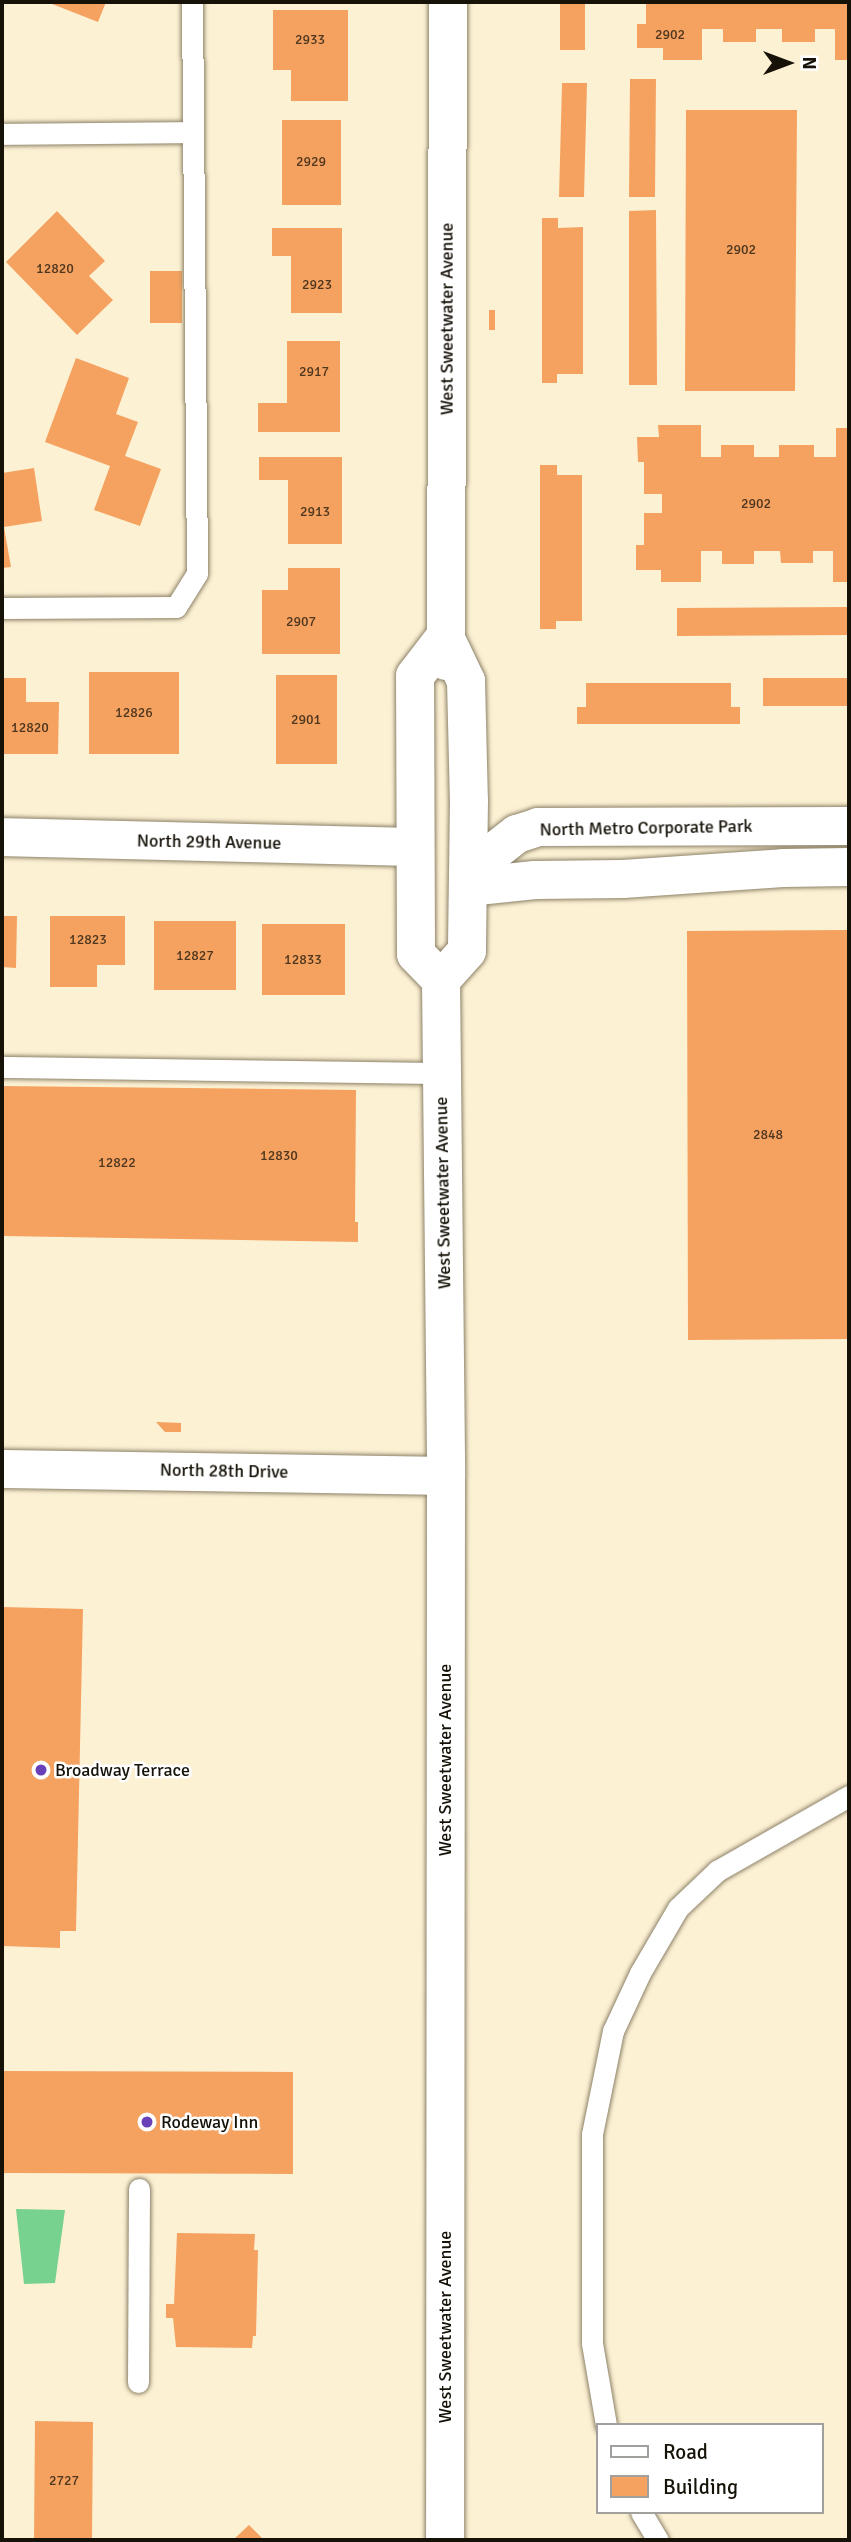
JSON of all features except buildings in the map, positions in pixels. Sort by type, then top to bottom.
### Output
[{"type":"street","name":"West Sweetwater Avenue","points":[[448,2],[445,637],[466,681],[460,811],[468,887]]},
{"type":"street","name":"West Sweetwater Avenue","points":[[445,637],[415,676],[415,847],[442,1073],[446,1476],[445,2540]]},
{"type":"street","points":[[460,811],[415,847],[468,887],[535,880],[623,879],[783,867],[849,867]]},
{"type":"street","name":"North Metro Corporate Park","points":[[468,887],[495,851],[517,834],[538,827],[849,826]]},
{"type":"street","name":"North 29th Avenue","points":[[2,837],[415,847]]},
{"type":"street","points":[[429,967],[467,951],[468,887]]},
{"type":"street","name":"North 28th Drive","points":[[2,1469],[446,1476]]},
{"type":"lane","points":[[2,608],[176,607],[197,573],[191,132],[192,2]]},
{"type":"lane","points":[[2,134],[191,132]]},
{"type":"lane","points":[[2,1067],[442,1073]]},
{"type":"lane","points":[[606,2423],[592,2343],[592,2134],[613,2031],[640,1973],[678,1908],[717,1871],[849,1796]]},
{"type":"lane","points":[[138,2382],[139,2189]]},
{"type":"lane","points":[[642,2514],[659,2540]]},
{"type":"shaded area","points":[[16,2209],[65,2210],[55,2283],[24,2284]]},
{"type":"place","name":"Broadway Terrace","points":[[41,1770]]},
{"type":"place","name":"Rodeway Inn","points":[[147,2122]]}]
